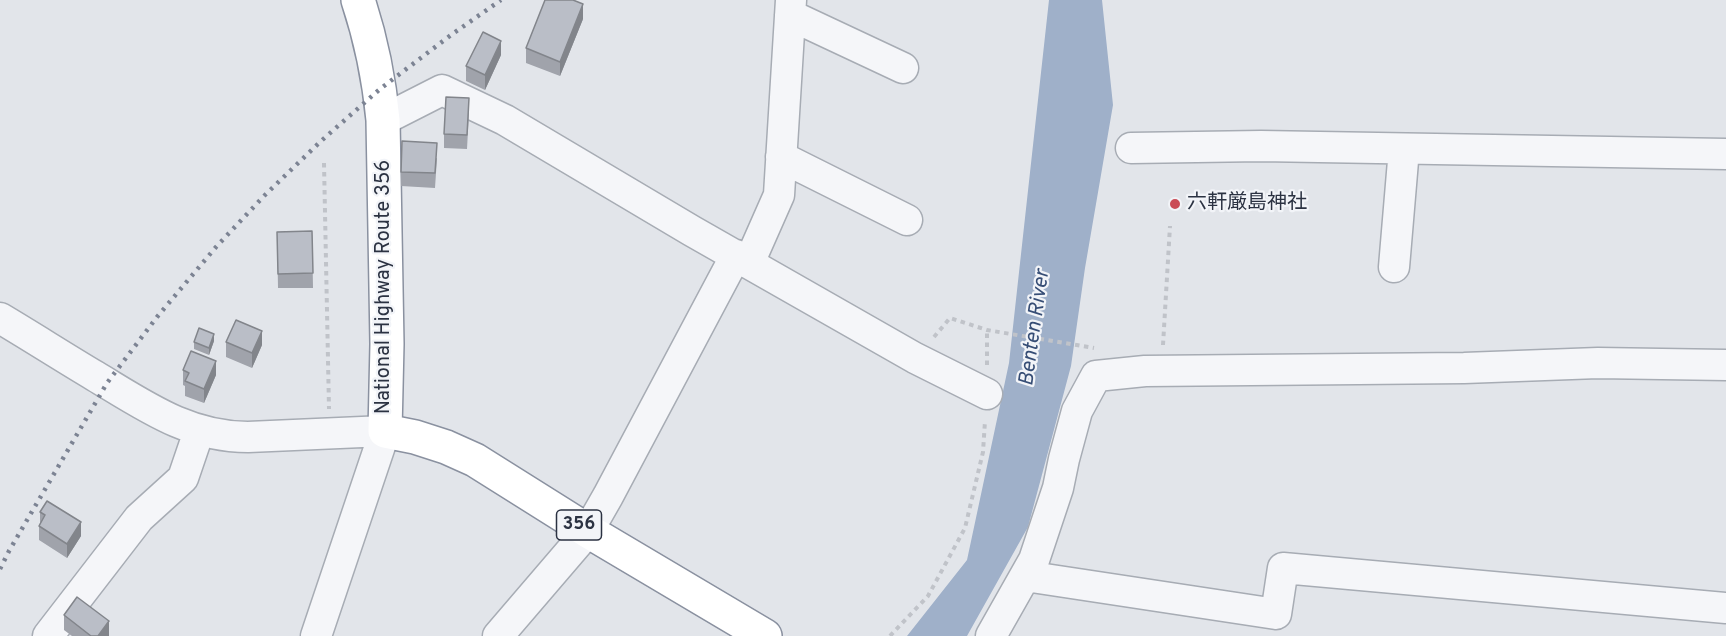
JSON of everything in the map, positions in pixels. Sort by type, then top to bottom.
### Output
[{"type":"highway","name":"National Highway Route 356","points":[[358,0],[369,36],[380,89],[383,120],[387,344],[385,431],[415,437],[475,460],[588,531],[765,636]]},
{"type":"street","points":[[498,636],[588,531],[779,195],[790,8],[903,68]]},
{"type":"street","points":[[383,120],[441,90],[505,120],[692,231],[915,358],[987,394]]},
{"type":"street","points":[[1131,148],[1261,146],[1726,154]]},
{"type":"street","points":[[1394,267],[1404,149]]},
{"type":"street","points":[[781,158],[907,220]]},
{"type":"street","points":[[0,318],[162,415],[199,431],[226,437],[277,437],[385,431],[316,636]]},
{"type":"street","points":[[991,636],[1034,560],[1058,488],[1077,411],[1096,376],[1161,371],[1464,368],[1598,363],[1726,365]]},
{"type":"street","points":[[48,636],[139,518],[183,478],[199,431]]},
{"type":"street","points":[[1025,576],[1276,614],[1283,568],[1726,608]]},
{"type":"path","points":[[324,163],[330,433]]},
{"type":"path","points":[[1161,371],[1170,226]]},
{"type":"path","points":[[915,358],[950,318],[987,330],[1089,346]]},
{"type":"path","points":[[890,636],[928,596],[965,528],[983,452],[987,394],[987,330]]},
{"type":"water","name":"Benten River","points":[[1049,0],[1102,0],[1113,105],[1071,366],[1028,527],[967,636],[907,636],[967,560],[1009,363]]},
{"type":"building","points":[[545,0],[573,0],[583,4],[560,62],[526,48]]},
{"type":"building","points":[[483,32],[501,41],[485,75],[466,66]]},
{"type":"building","points":[[446,97],[469,98],[467,135],[444,134]]},
{"type":"building","points":[[402,141],[437,143],[435,173],[401,172]]},
{"type":"building","points":[[312,231],[313,273],[278,274],[277,232]]},
{"type":"building","points":[[236,320],[262,331],[252,353],[226,342]]},
{"type":"building","points":[[199,328],[214,334],[209,348],[194,342]]},
{"type":"building","points":[[191,351],[216,361],[204,389],[185,381],[189,373],[183,370]]},
{"type":"building","points":[[47,501],[81,522],[67,544],[39,526],[45,515],[40,512]]},
{"type":"building","points":[[77,597],[109,621],[98,636],[91,636],[64,615]]},
{"type":"railway","points":[[0,569],[107,383],[157,317],[216,247],[321,141],[380,89],[501,0]]},
{"type":"place","name":"六軒厳島神社","points":[[1175,204]]}]
